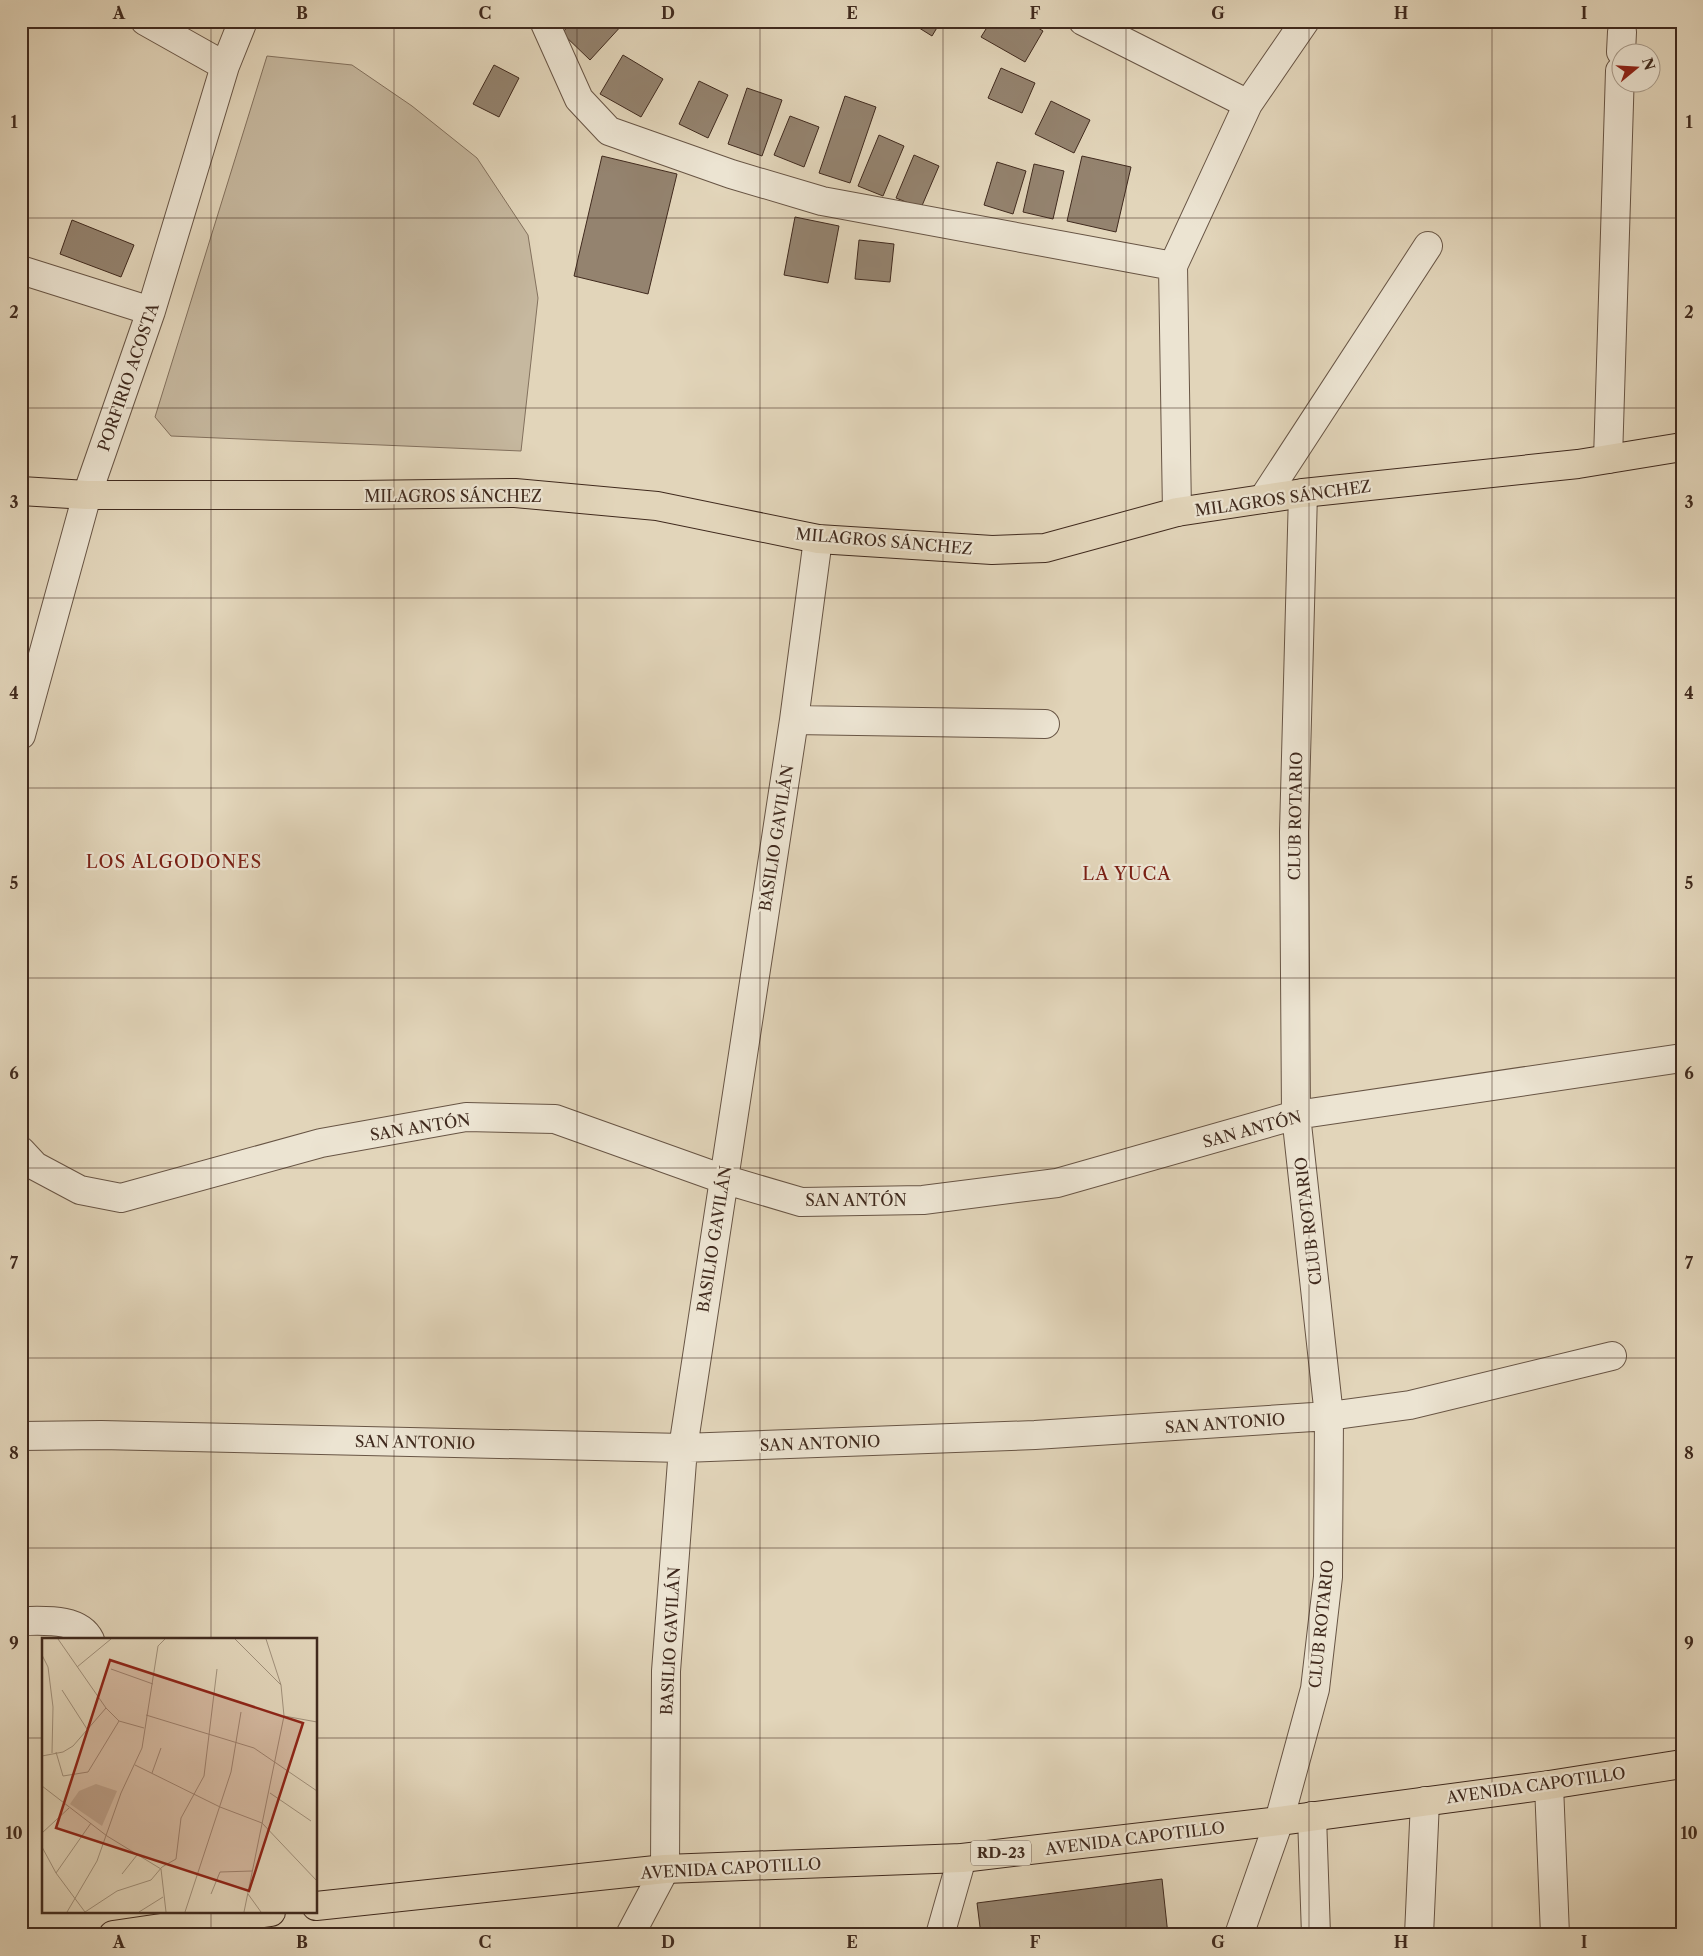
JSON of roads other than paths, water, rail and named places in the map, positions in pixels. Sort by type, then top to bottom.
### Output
[{"type":"main road","name":"MILAGROS SÁNCHEZ","points":[[21,491],[87,495],[515,493],[657,506],[818,538],[992,550],[1045,548],[1177,512],[1303,493],[1608,459],[1682,447]]},
{"type":"main road","name":"AVENIDA CAPOTILLO","points":[[318,1906],[665,1869],[962,1858],[1279,1821],[1549,1785],[1682,1764]]},
{"type":"main road","points":[[112,1935],[188,1918],[233,1926],[266,1914]]},
{"type":"street","points":[[145,21],[225,66]]},
{"type":"street","name":"PORFIRIO ACOSTA","points":[[21,735],[87,495],[151,311],[225,66],[243,21]]},
{"type":"street","points":[[544,21],[579,100],[610,131],[731,174],[822,201],[1173,266]]},
{"type":"street","points":[[1082,21],[1248,104]]},
{"type":"street","points":[[1177,512],[1173,266],[1248,104],[1306,21]]},
{"type":"street","points":[[1608,459],[1619,92]]},
{"type":"street","points":[[1263,499],[1428,246]]},
{"type":"street","points":[[21,270],[151,311]]},
{"type":"street","name":"CLUB ROTARIO","points":[[1239,1935],[1279,1821],[1315,1689],[1328,1578],[1329,1416],[1296,1115],[1294,832],[1303,493]]},
{"type":"street","name":"BASILIO GAVILÁN","points":[[630,1935],[665,1869],[666,1671],[683,1448],[794,720],[818,538]]},
{"type":"street","points":[[794,720],[1044,724]]},
{"type":"street","name":"SAN ANTÓN","points":[[21,1151],[35,1166],[80,1190],[122,1198],[331,1142],[466,1117],[555,1120],[723,1179],[801,1202],[923,1200],[1057,1183],[1296,1115],[1682,1058]]},
{"type":"street","name":"SAN ANTONIO","points":[[21,1436],[100,1435],[683,1448],[1035,1436],[1329,1416],[1410,1405],[1612,1356]]},
{"type":"street","points":[[21,1621],[55,1621],[74,1626],[89,1638]]},
{"type":"street","points":[[1549,1785],[1555,1935]]},
{"type":"street","points":[[1419,1935],[1424,1801]]},
{"type":"street","points":[[1312,1816],[1316,1935]]},
{"type":"street","points":[[940,1935],[962,1858]]},
{"type":"district","name":"LOS ALGODONES","points":[[174,862]]},
{"type":"district","name":"LA YUCA","points":[[1127,874]]}]
